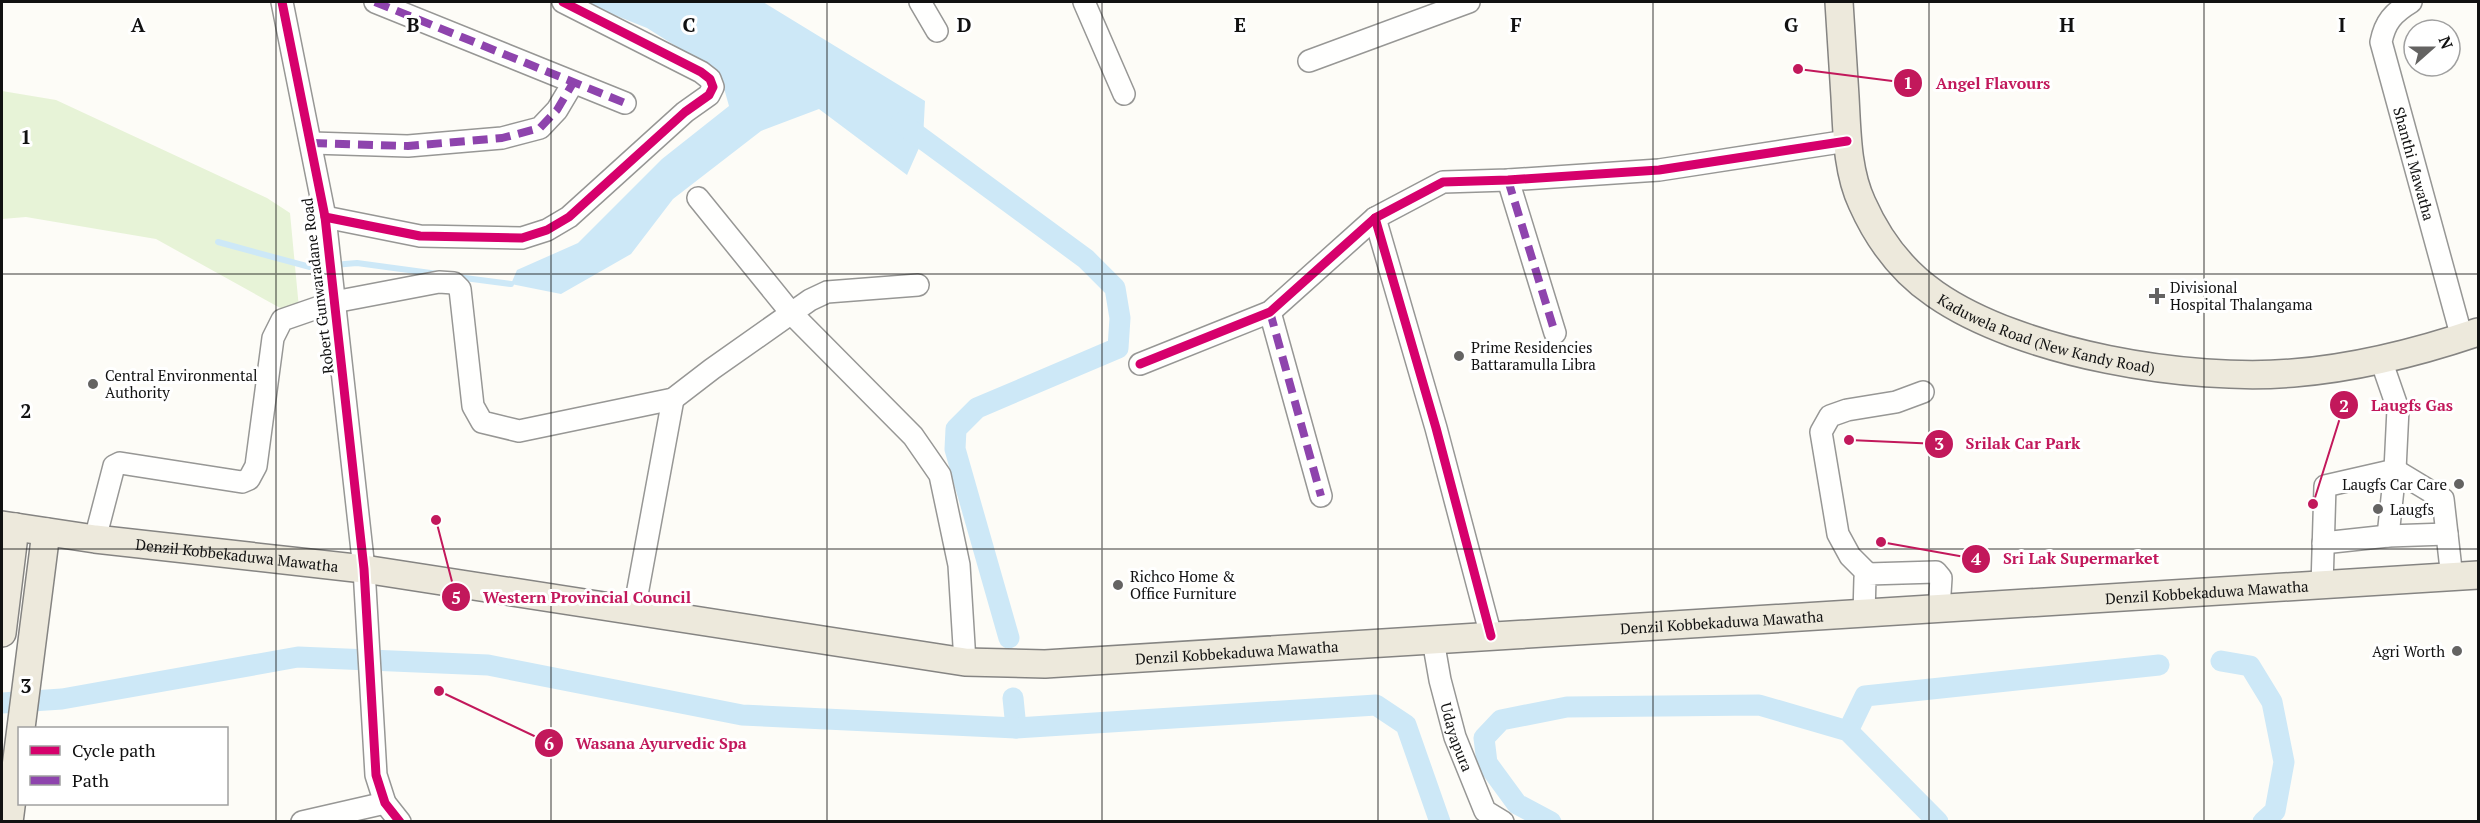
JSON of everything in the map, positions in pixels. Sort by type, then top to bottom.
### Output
[{"type":"main road","name":"Kaduwela Road (New Kandy Road)","points":[[1839,2],[1847,141],[1861,201],[1892,254],[1933,293],[1957,308],[1987,323],[2057,348],[2196,372],[2291,374],[2334,369],[2381,360],[2470,335]]},
{"type":"main road","name":"Denzil Kobbekaduwa Mawatha","points":[[8,526],[95,539],[364,569],[965,662],[1045,664],[2478,575]]},
{"type":"main road","points":[[2,633],[8,526]]},
{"type":"main road","points":[[20,727],[46,532]]},
{"type":"main road","points":[[9,822],[18,740]]},
{"type":"street","name":"Robert Gunwaradane Road","points":[[282,2],[312,143],[326,227],[364,569],[376,775],[385,803]]},
{"type":"street","points":[[375,2],[625,103]]},
{"type":"street","points":[[326,227],[420,236],[522,238],[547,230],[569,217],[685,112],[709,95],[713,87],[710,79],[701,72],[563,2]]},
{"type":"street","points":[[920,2],[937,31]]},
{"type":"street","points":[[1084,2],[1124,94]]},
{"type":"street","points":[[1309,61],[1469,2]]},
{"type":"street","name":"Shanthi Mawatha","points":[[2411,2],[2396,11],[2385,26],[2381,42],[2470,335]]},
{"type":"street","points":[[312,143],[408,146],[502,138],[540,128],[557,110],[573,83]]},
{"type":"street","points":[[1140,364],[1270,312],[1375,219],[1443,182],[1659,170],[1847,141]]},
{"type":"street","points":[[1508,180],[1555,333]]},
{"type":"street","points":[[698,198],[792,314],[913,436],[940,475],[959,565],[965,662]]},
{"type":"street","points":[[1375,219],[1436,428],[1491,636]]},
{"type":"street","points":[[95,539],[114,466],[120,463],[242,482],[249,479],[255,466],[273,338],[277,326],[282,320],[334,293],[439,282],[454,283],[460,289],[473,406],[482,422],[519,431],[674,399],[712,369],[810,300],[827,292],[918,285]]},
{"type":"street","points":[[1270,312],[1321,496]]},
{"type":"street","points":[[2381,360],[2398,409],[2388,536]]},
{"type":"street","points":[[1923,392],[1896,402],[1847,410],[1830,416],[1821,432],[1838,534],[1850,556],[1868,574],[1936,572],[1941,578],[1939,609]]},
{"type":"street","points":[[634,611],[674,399]]},
{"type":"street","points":[[2322,586],[2325,486],[2395,470],[2443,500],[2452,578]]},
{"type":"street","points":[[2323,543],[2388,536],[2447,534]]},
{"type":"street","points":[[1864,614],[1865,578],[1868,574]]},
{"type":"street","name":"Udayapura","points":[[1433,640],[1440,680],[1455,736],[1485,811],[1503,822]]},
{"type":"street","points":[[302,822],[385,803],[400,822]]},
{"type":"green space","points":[[2,91],[56,100],[267,198],[290,213],[300,319],[156,239],[26,217],[2,219]]},
{"type":"water","points":[[582,2],[763,2],[925,101],[923,139],[907,175],[819,109],[761,131],[673,199],[631,254],[561,294],[511,284],[517,270],[578,243],[662,159],[729,106],[720,74],[647,28]]},
{"type":"waterway","points":[[901,123],[1086,259],[1115,288],[1120,318],[1118,348],[977,408],[956,429],[955,449],[1009,638]]},
{"type":"waterway","points":[[218,242],[310,267],[357,263],[438,274]]},
{"type":"waterway","points":[[457,277],[511,284]]},
{"type":"waterway","points":[[2,703],[62,699],[298,657],[488,665],[742,715],[1016,728],[1376,705],[1406,725],[1440,822]]},
{"type":"waterway","points":[[2221,661],[2250,666],[2272,702],[2284,762],[2275,811],[2263,822]]},
{"type":"waterway","points":[[1848,731],[1865,696],[2159,665]]},
{"type":"waterway","points":[[1013,698],[1016,728]]},
{"type":"waterway","points":[[1551,822],[1517,804],[1487,763],[1484,738],[1501,720],[1567,707],[1759,705],[1848,731],[1938,822]]},
{"type":"marked path","points":[[375,2],[625,103]]},
{"type":"marked path","points":[[312,143],[408,146],[502,138],[540,128],[557,110],[573,83]]},
{"type":"marked path","points":[[1508,180],[1555,333]]},
{"type":"marked path","points":[[1270,312],[1321,496]]},
{"type":"cycle path","points":[[282,2],[325,217],[364,569],[376,775],[385,803],[400,822]]},
{"type":"cycle path","points":[[325,217],[420,236],[522,238],[547,230],[569,217],[685,112],[709,95],[713,87],[710,79],[701,72],[563,2]]},
{"type":"cycle path","points":[[1140,364],[1270,312],[1375,218],[1443,182],[1659,170],[1847,141]]},
{"type":"cycle path","points":[[1375,218],[1436,428],[1491,636]]},
{"type":"place","name":"Angel Flavours","points":[[1798,69]]},
{"type":"place","name":"Divisional Hospital Thalangama","points":[[2157,296]]},
{"type":"place","name":"Prime Residencies Battaramulla Libra","points":[[1459,356]]},
{"type":"place","name":"Central Environmental Authority","points":[[93,384]]},
{"type":"place","name":"Srilak Car Park","points":[[1849,440]]},
{"type":"place","name":"Laugfs Car Care","points":[[2459,484]]},
{"type":"place","name":"Laugfs Gas","points":[[2313,504]]},
{"type":"place","name":"Laugfs","points":[[2378,509]]},
{"type":"place","name":"Western Provincial Council","points":[[436,520]]},
{"type":"place","name":"Sri Lak Supermarket","points":[[1881,542]]},
{"type":"place","name":"Richco Home & Office Furniture","points":[[1118,585]]},
{"type":"place","name":"Agri Worth","points":[[2457,651]]},
{"type":"place","name":"Wasana Ayurvedic Spa","points":[[439,691]]}]
